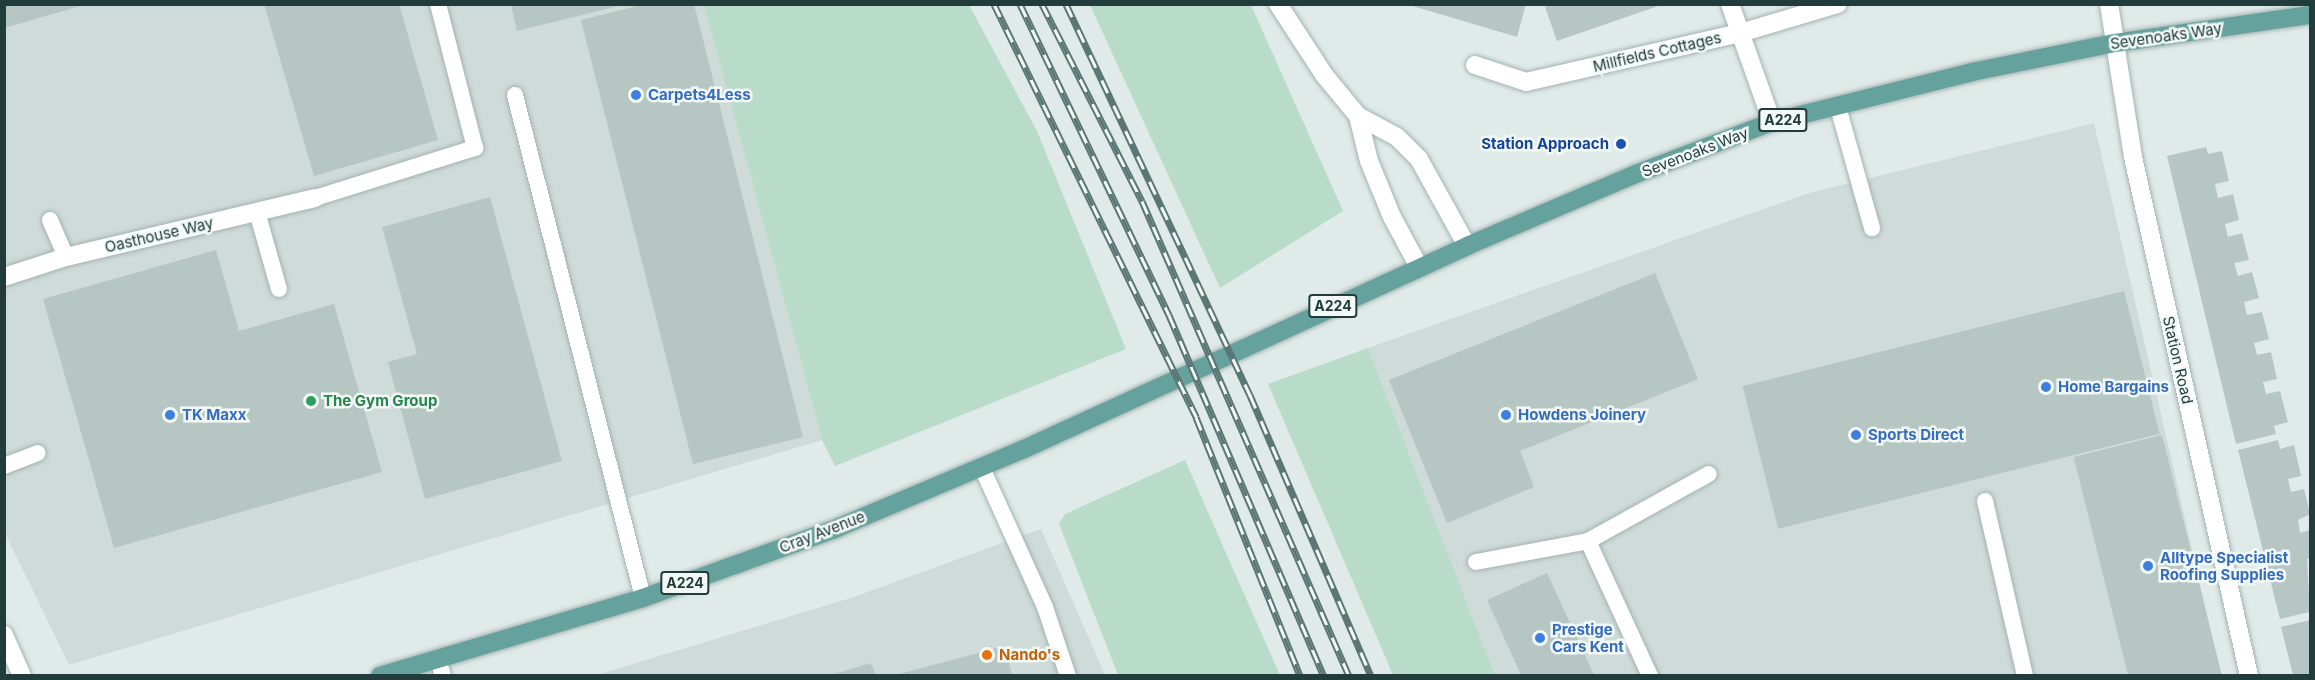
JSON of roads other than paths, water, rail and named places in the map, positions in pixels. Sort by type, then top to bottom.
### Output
[{"type":"main road","name":"Sevenoaks Way","points":[[1247,344],[1635,174],[1772,122],[1972,72],[2115,43],[2310,15]]},
{"type":"main road","name":"Cray Avenue","points":[[380,675],[441,667],[837,528],[982,468],[1247,344]]},
{"type":"street","points":[[1278,4],[1325,76],[1358,116],[1409,147],[1440,191],[1467,246]]},
{"type":"street","points":[[1730,4],[1772,122]]},
{"type":"street","name":"Millfields Cottages","points":[[1475,64],[1526,82],[1740,33],[1838,4]]},
{"type":"street","name":"Station Road","points":[[2109,4],[2133,157],[2249,675]]},
{"type":"street","points":[[1358,116],[1373,171],[1392,217],[1419,267]]},
{"type":"street","name":"Oasthouse Way","points":[[4,277],[66,257],[315,198]]},
{"type":"street","points":[[4,635],[22,675]]},
{"type":"lane","points":[[315,198],[475,148],[438,4]]},
{"type":"lane","points":[[515,96],[643,598]]},
{"type":"lane","points":[[1838,107],[1872,228]]},
{"type":"lane","points":[[257,212],[279,289]]},
{"type":"lane","points":[[50,220],[66,257]]},
{"type":"lane","points":[[4,466],[38,453]]},
{"type":"lane","points":[[982,468],[1045,607],[1068,675]]},
{"type":"lane","points":[[1476,562],[1588,541],[1709,474]]},
{"type":"lane","points":[[1985,501],[2025,675]]},
{"type":"lane","points":[[1588,541],[1650,675]]},
{"type":"railway","points":[[994,4],[1196,417],[1300,676]]},
{"type":"railway","points":[[1020,4],[1169,315],[1324,676]]},
{"type":"railway","points":[[1042,4],[1142,201],[1349,676]]},
{"type":"railway","points":[[1066,4],[1250,395],[1371,676]]},
{"type":"place","name":"Carpets4Less","points":[[636,95]]},
{"type":"place","name":"Station Approach","points":[[1621,144]]},
{"type":"place","name":"Home Bargains","points":[[2046,387]]},
{"type":"place","name":"The Gym Group","points":[[311,401]]},
{"type":"place","name":"TK Maxx","points":[[170,415]]},
{"type":"place","name":"Howdens Joinery","points":[[1506,415]]},
{"type":"place","name":"Sports Direct","points":[[1856,435]]},
{"type":"place","name":"Alltype Specialist Roofing Supplies","points":[[2148,566]]},
{"type":"place","name":"Prestige Cars Kent","points":[[1540,638]]},
{"type":"place","name":"Nando's","points":[[987,655]]}]
